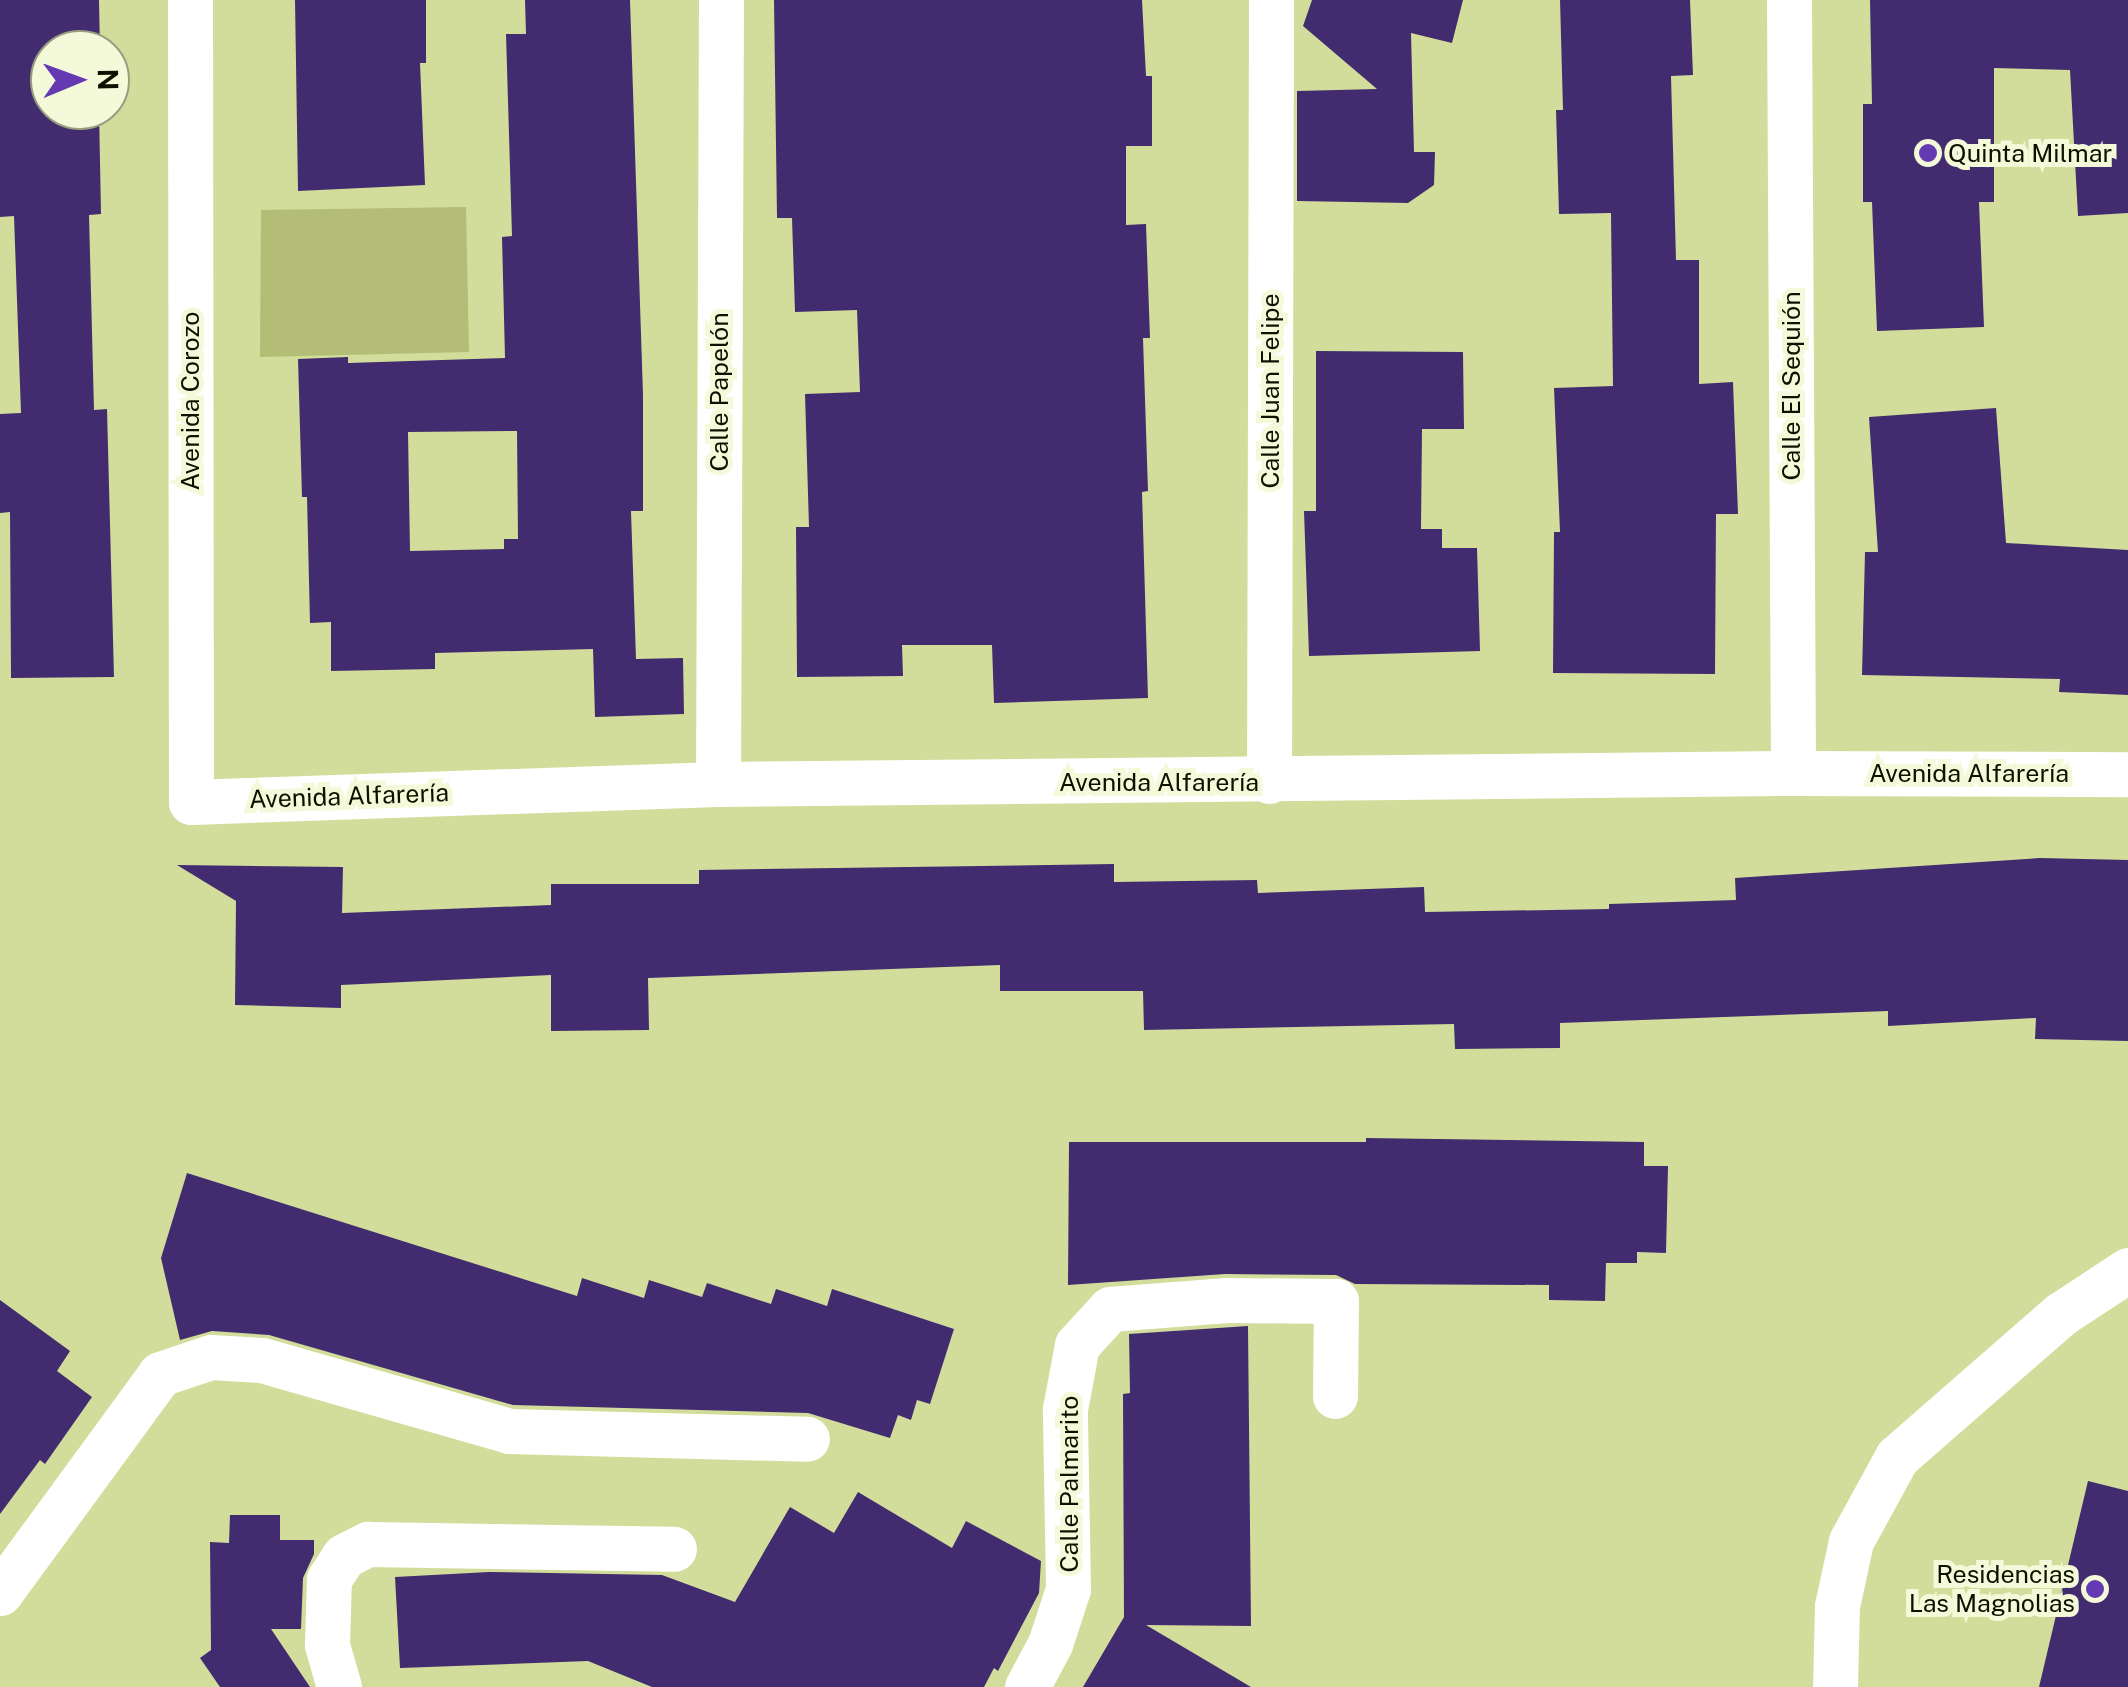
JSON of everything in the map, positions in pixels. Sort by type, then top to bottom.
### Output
[{"type":"street","name":"Avenida Corozo","points":[[190,0],[191,802]]},
{"type":"street","name":"Calle Papelón","points":[[718,784],[721,0]]},
{"type":"street","name":"Calle Juan Felipe","points":[[1269,781],[1271,0]]},
{"type":"street","name":"Calle El Sequión","points":[[1790,0],[1794,773]]},
{"type":"street","name":"Avenida Alfarería","points":[[191,802],[718,784],[1794,773],[2128,774]]},
{"type":"street","points":[[1834,1687],[1837,1606],[1851,1541],[1897,1457],[2061,1314],[2128,1270]]},
{"type":"street","name":"Calle Palmarito","points":[[1027,1687],[1050,1644],[1068,1590],[1065,1409],[1077,1345],[1110,1309],[1227,1300],[1336,1301],[1335,1396]]},
{"type":"street","points":[[0,1592],[160,1374],[211,1357],[262,1360],[509,1431],[806,1439]]},
{"type":"street","points":[[339,1687],[327,1645],[329,1579],[344,1556],[368,1544],[674,1549]]},
{"type":"green space","points":[[466,207],[469,352],[260,357],[261,210]]},
{"type":"building","points":[[0,0],[99,0],[100,30],[30,30],[30,130],[99,130],[101,214],[89,215],[94,410],[107,409],[114,677],[11,678],[10,512],[0,513],[0,414],[21,413],[14,216],[0,217]]},
{"type":"building","points":[[295,0],[426,0],[426,63],[420,63],[425,185],[298,191]]},
{"type":"building","points":[[525,0],[630,0],[643,395],[643,511],[631,511],[636,659],[683,658],[684,714],[595,717],[593,649],[435,653],[435,669],[331,671],[331,622],[310,623],[298,359],[348,357],[348,363],[505,358],[502,237],[512,236],[506,34],[526,34]],"holes":[[[517,431],[518,539],[504,539],[504,549],[410,551],[408,432]]]},
{"type":"building","points":[[774,0],[1142,0],[1146,76],[1152,76],[1152,146],[1126,146],[1126,225],[1146,224],[1150,338],[1143,338],[1148,491],[1142,492],[1148,698],[994,703],[992,645],[902,645],[903,676],[797,677],[796,527],[809,527],[805,394],[860,392],[857,310],[795,312],[792,218],[777,218]]},
{"type":"building","points":[[1312,0],[1463,0],[1452,43],[1411,33],[1414,152],[1435,152],[1434,185],[1408,203],[1297,201],[1297,91],[1377,89],[1303,26]]},
{"type":"building","points":[[1560,0],[1690,0],[1693,75],[1671,76],[1676,260],[1699,260],[1699,384],[1733,382],[1738,514],[1716,514],[1715,674],[1553,673],[1554,532],[1560,532],[1554,388],[1613,386],[1611,213],[1559,214],[1556,110],[1563,110]]},
{"type":"building","points":[[1870,0],[2128,0],[2128,213],[2078,216],[2070,70],[1994,68],[1994,202],[1979,202],[1984,327],[1877,331],[1872,202],[1863,202],[1863,104],[1872,104]]},
{"type":"building","points":[[1316,351],[1463,352],[1464,429],[1422,429],[1421,529],[1442,529],[1442,548],[1477,548],[1480,651],[1309,656],[1304,511],[1316,511]]},
{"type":"building","points":[[1996,408],[2006,543],[2128,550],[2128,695],[2059,692],[2060,679],[1862,675],[1865,552],[1878,552],[1869,417]]},
{"type":"building","points":[[2040,858],[2128,860],[2128,1041],[2035,1039],[2036,1018],[1888,1026],[1888,1011],[1560,1023],[1560,1048],[1455,1049],[1454,1024],[1144,1030],[1143,991],[1000,991],[1000,965],[648,978],[649,1030],[551,1031],[551,975],[341,985],[341,1008],[235,1005],[236,901],[177,865],[343,867],[342,913],[551,905],[551,884],[699,884],[699,870],[1114,864],[1114,882],[1257,880],[1258,893],[1424,887],[1425,912],[1609,909],[1609,904],[1736,900],[1735,878]]},
{"type":"building","points":[[1366,1138],[1644,1142],[1644,1166],[1668,1166],[1666,1253],[1637,1252],[1637,1263],[1606,1263],[1605,1301],[1549,1300],[1549,1285],[1355,1284],[1336,1275],[1225,1274],[1068,1285],[1069,1142],[1366,1142]]},
{"type":"building","points":[[187,1173],[577,1296],[582,1278],[644,1298],[649,1280],[702,1297],[707,1283],[771,1304],[776,1289],[827,1306],[832,1289],[954,1329],[930,1404],[917,1400],[911,1420],[898,1415],[890,1438],[808,1413],[513,1405],[269,1335],[212,1331],[180,1340],[161,1258]]},
{"type":"building","points":[[0,1300],[70,1351],[57,1371],[92,1397],[45,1464],[40,1460],[0,1514]]},
{"type":"building","points":[[1248,1326],[1251,1626],[1146,1625],[1251,1687],[1083,1687],[1124,1617],[1123,1394],[1130,1393],[1129,1334]]},
{"type":"building","name":"Residencias Las Magnolias","points":[[2088,1481],[2128,1491],[2128,1687],[2039,1687]]},
{"type":"building","points":[[858,1492],[952,1548],[966,1521],[1041,1561],[1039,1593],[998,1671],[994,1668],[984,1687],[652,1687],[588,1661],[400,1668],[395,1577],[489,1572],[662,1575],[735,1602],[790,1507],[834,1533]]},
{"type":"building","points":[[230,1515],[280,1515],[280,1540],[314,1540],[314,1554],[303,1578],[301,1629],[271,1629],[310,1687],[220,1687],[200,1658],[211,1650],[210,1542],[229,1543]]},
{"type":"place","name":"Quinta Milmar","points":[[1928,153]]},
{"type":"place","name":"Residencias Las Magnolias","points":[[2095,1589]]}]
